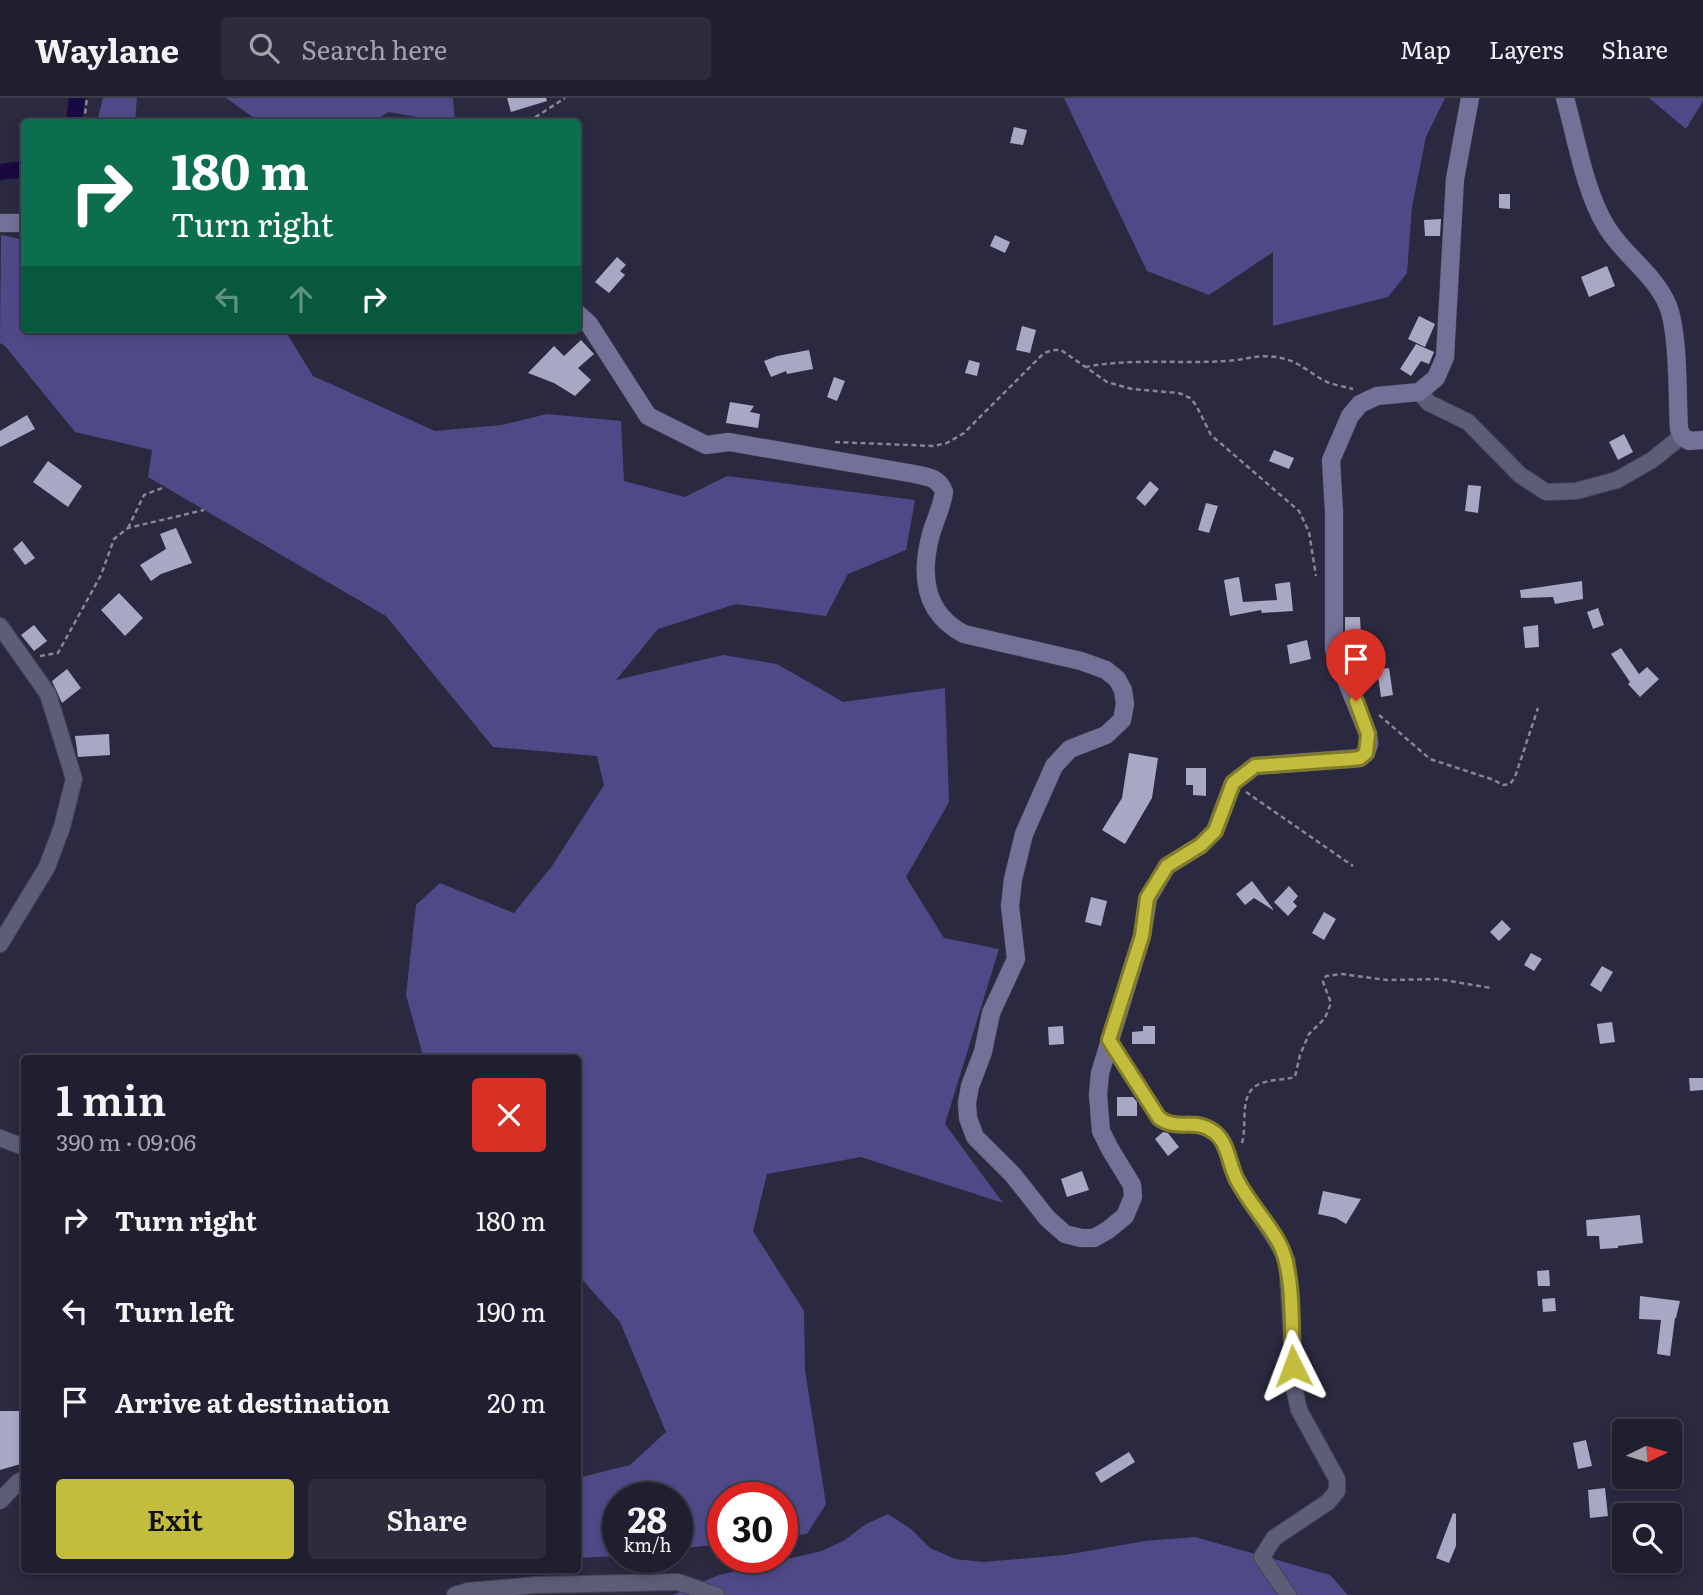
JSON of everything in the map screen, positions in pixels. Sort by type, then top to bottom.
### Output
[{"type":"main road","points":[[581,317],[589,324],[648,416],[706,445],[729,442],[937,480],[944,492],[925,561],[927,589],[940,615],[949,626],[964,634],[1082,661],[1106,670],[1117,679],[1124,690],[1122,720],[1106,735],[1070,749],[1054,766],[1024,834],[1013,879],[1010,906],[1016,959],[991,1013],[983,1052],[970,1086],[967,1103],[968,1118],[975,1137],[1013,1175],[1047,1218],[1065,1234],[1094,1238],[1125,1216],[1133,1197],[1132,1185],[1101,1131],[1098,1095],[1100,1073],[1138,948],[1147,898],[1167,866],[1201,845],[1215,831],[1233,783],[1255,766],[1360,758],[1366,753],[1369,744],[1362,715],[1334,650],[1334,512],[1331,460],[1350,416],[1360,404],[1377,396],[1419,392],[1436,378],[1445,357],[1455,179],[1470,98]]},
{"type":"main road","points":[[1565,98],[1595,207],[1617,244],[1653,281],[1668,306],[1673,330],[1679,429],[1689,442],[1703,440]]},
{"type":"main road","points":[[0,223],[21,223]]},
{"type":"street","points":[[1419,392],[1429,403],[1468,422],[1520,475],[1546,492],[1576,491],[1616,480],[1652,460],[1682,436]]},
{"type":"street","points":[[0,626],[48,694],[74,779],[62,827],[47,867],[0,944]]},
{"type":"street","points":[[1109,1040],[1159,1118],[1168,1125],[1201,1124],[1217,1134],[1223,1142],[1237,1181],[1279,1242],[1287,1261],[1295,1392],[1299,1410],[1337,1479],[1337,1491],[1328,1502],[1274,1538],[1262,1557],[1288,1595]]},
{"type":"street","points":[[0,1138],[21,1146]]},
{"type":"street","points":[[0,1501],[21,1480]]},
{"type":"street","points":[[454,1595],[468,1591],[536,1585],[678,1582],[716,1595]]},
{"type":"path","points":[[84,119],[87,98]]},
{"type":"path","points":[[533,119],[565,98]]},
{"type":"path","points":[[807,455],[820,444],[834,442],[933,446],[947,443],[964,433],[1044,353],[1061,350],[1107,382],[1189,398],[1196,405],[1211,435],[1298,512],[1309,531],[1317,581]]},
{"type":"path","points":[[1085,367],[1184,360],[1228,361],[1255,355],[1269,356],[1297,362],[1328,382],[1377,396]]},
{"type":"path","points":[[128,528],[144,495],[165,487]]},
{"type":"path","points":[[23,658],[58,653],[101,575],[114,539],[128,528],[204,510]]},
{"type":"path","points":[[1362,715],[1367,709],[1375,712],[1430,759],[1503,785],[1510,784],[1515,778],[1538,708]]},
{"type":"path","points":[[1233,783],[1353,866]]},
{"type":"path","points":[[1228,1158],[1242,1142],[1244,1111],[1251,1089],[1258,1084],[1295,1077],[1309,1034],[1325,1018],[1331,1003],[1323,982],[1326,976],[1342,974],[1386,980],[1438,979],[1490,988]]},
{"type":"shaded area","points":[[103,98],[137,98],[135,119],[98,119]]},
{"type":"shaded area","points":[[226,98],[453,98],[455,119],[425,119],[388,112],[378,119],[256,119]]},
{"type":"shaded area","points":[[1064,98],[1445,98],[1426,137],[1412,207],[1407,273],[1388,297],[1273,326],[1273,252],[1209,295],[1147,271]]},
{"type":"shaded area","points":[[1649,98],[1703,98],[1703,101],[1686,129]]},
{"type":"shaded area","points":[[1,235],[21,239],[21,333],[286,333],[313,376],[435,431],[502,425],[547,414],[621,421],[624,481],[685,497],[727,476],[915,500],[906,550],[848,574],[826,616],[736,604],[658,629],[616,680],[723,655],[777,664],[843,702],[945,688],[949,802],[906,877],[944,938],[999,949],[945,1124],[1003,1203],[861,1157],[767,1174],[753,1231],[804,1311],[805,1370],[826,1504],[807,1534],[798,1535],[798,1482],[707,1482],[707,1546],[693,1547],[693,1482],[602,1482],[602,1557],[581,1558],[581,1477],[630,1465],[666,1432],[620,1322],[581,1278],[581,1055],[423,1055],[406,995],[416,905],[440,883],[514,913],[552,866],[604,785],[597,756],[493,747],[386,616],[148,477],[152,450],[75,432],[0,343]]},
{"type":"shaded area","points":[[888,1514],[911,1529],[930,1548],[955,1559],[983,1562],[1065,1555],[1145,1541],[1195,1537],[1330,1575],[1348,1595],[673,1595],[728,1573],[798,1573],[798,1557],[822,1551],[845,1540],[866,1524]]},
{"type":"building","points":[[507,98],[546,98],[547,101],[511,112]]},
{"type":"building","points":[[1014,127],[1027,130],[1023,145],[1010,143]]},
{"type":"building","points":[[1499,194],[1510,194],[1510,209],[1499,208]]},
{"type":"building","points":[[1441,219],[1440,236],[1425,236],[1424,220]]},
{"type":"building","points":[[995,235],[1010,242],[1005,253],[990,246]]},
{"type":"building","points":[[617,257],[626,265],[620,271],[625,275],[609,293],[595,282]]},
{"type":"building","points":[[1607,266],[1615,286],[1589,297],[1581,277]]},
{"type":"building","points":[[1419,316],[1435,324],[1425,347],[1408,339]]},
{"type":"building","points":[[1022,326],[1036,330],[1030,353],[1016,350]]},
{"type":"building","points":[[581,340],[594,354],[578,368],[591,380],[575,396],[554,383],[528,373],[554,346],[564,356]]},
{"type":"building","points":[[1416,344],[1434,352],[1429,364],[1421,361],[1411,376],[1400,369]]},
{"type":"building","points":[[809,350],[813,369],[787,374],[786,371],[771,377],[764,361]]},
{"type":"building","points":[[969,360],[980,363],[977,376],[965,373]]},
{"type":"building","points":[[834,377],[845,381],[837,401],[827,397]]},
{"type":"building","points":[[730,402],[754,406],[750,412],[760,414],[758,428],[726,423]]},
{"type":"building","points":[[27,415],[35,429],[0,447],[0,431]]},
{"type":"building","points":[[1624,434],[1633,452],[1618,460],[1609,442]]},
{"type":"building","points":[[1274,450],[1294,458],[1289,469],[1269,461]]},
{"type":"building","points":[[48,461],[82,486],[68,507],[33,482]]},
{"type":"building","points":[[1150,481],[1159,489],[1145,506],[1136,498]]},
{"type":"building","points":[[1468,485],[1481,486],[1478,513],[1465,511]]},
{"type":"building","points":[[1206,503],[1218,506],[1209,533],[1198,530]]},
{"type":"building","points":[[176,528],[192,563],[161,574],[151,581],[140,565],[166,549],[160,534]]},
{"type":"building","points":[[22,541],[35,558],[25,565],[13,549]]},
{"type":"building","points":[[1239,577],[1243,602],[1277,600],[1275,584],[1290,582],[1293,611],[1262,613],[1261,610],[1230,616],[1224,580]]},
{"type":"building","points":[[1582,581],[1583,599],[1555,604],[1553,597],[1521,598],[1520,590]]},
{"type":"building","points":[[119,593],[143,618],[125,636],[101,610]]},
{"type":"building","points":[[1598,608],[1604,625],[1593,629],[1587,612]]},
{"type":"building","points":[[1345,617],[1360,617],[1361,635],[1345,635]]},
{"type":"building","points":[[34,625],[47,641],[34,651],[21,635]]},
{"type":"building","points":[[1538,625],[1539,647],[1525,648],[1523,627]]},
{"type":"building","points":[[1307,640],[1311,659],[1290,664],[1287,645]]},
{"type":"building","points":[[1621,648],[1639,674],[1647,667],[1659,679],[1640,697],[1628,684],[1630,682],[1611,654]]},
{"type":"building","points":[[1389,668],[1393,695],[1381,697],[1377,669]]},
{"type":"building","points":[[67,669],[81,688],[62,703],[52,681]]},
{"type":"building","points":[[109,734],[110,755],[78,757],[75,736]]},
{"type":"building","points":[[1129,753],[1158,758],[1152,798],[1125,844],[1102,830],[1122,798]]},
{"type":"building","points":[[1186,768],[1206,768],[1206,796],[1193,795],[1193,785],[1186,785]]},
{"type":"building","points":[[1252,881],[1273,910],[1254,898],[1245,905],[1236,894]]},
{"type":"building","points":[[1289,886],[1298,896],[1293,902],[1297,906],[1288,916],[1274,902]]},
{"type":"building","points":[[1091,897],[1107,901],[1101,926],[1085,922]]},
{"type":"building","points":[[1324,912],[1336,919],[1324,940],[1312,933]]},
{"type":"building","points":[[1502,920],[1511,929],[1499,941],[1490,932]]},
{"type":"building","points":[[1531,953],[1542,959],[1534,971],[1524,965]]},
{"type":"building","points":[[1602,966],[1613,972],[1601,992],[1590,985]]},
{"type":"building","points":[[1612,1022],[1615,1042],[1600,1044],[1597,1024]]},
{"type":"building","points":[[1063,1026],[1064,1044],[1049,1045],[1048,1027]]},
{"type":"building","points":[[1143,1026],[1155,1026],[1155,1044],[1132,1044],[1132,1032],[1143,1031]]},
{"type":"building","points":[[1689,1078],[1703,1078],[1703,1090],[1690,1091]]},
{"type":"building","points":[[1117,1097],[1133,1097],[1137,1102],[1137,1116],[1117,1116]]},
{"type":"building","points":[[1163,1132],[1168,1133],[1179,1147],[1168,1156],[1155,1139]]},
{"type":"building","points":[[1082,1171],[1089,1190],[1067,1197],[1061,1179]]},
{"type":"building","points":[[1323,1191],[1361,1199],[1346,1224],[1336,1218],[1318,1214]]},
{"type":"building","points":[[1640,1215],[1643,1243],[1600,1249],[1599,1236],[1587,1236],[1586,1220]]},
{"type":"building","points":[[1549,1270],[1550,1286],[1538,1286],[1537,1271]]},
{"type":"building","points":[[1640,1296],[1680,1301],[1670,1356],[1657,1354],[1661,1320],[1639,1319]]},
{"type":"building","points":[[1555,1298],[1556,1311],[1543,1312],[1542,1299]]},
{"type":"building","points":[[0,1411],[21,1411],[21,1464],[0,1470]]},
{"type":"building","points":[[1586,1440],[1592,1466],[1578,1469],[1573,1443]]},
{"type":"building","points":[[1129,1452],[1135,1462],[1101,1483],[1095,1473]]},
{"type":"building","points":[[1605,1488],[1608,1516],[1590,1518],[1588,1490]]},
{"type":"building","points":[[1453,1513],[1456,1514],[1456,1546],[1449,1563],[1436,1558]]},
{"type":"waterway","points":[[74,119],[77,98]]},
{"type":"waterway","points":[[0,172],[21,169]]},
{"type":"route","points":[[1293,1366],[1287,1261],[1279,1242],[1237,1181],[1223,1142],[1217,1134],[1201,1124],[1168,1125],[1159,1118],[1109,1040],[1142,936],[1147,898],[1158,877],[1167,866],[1201,845],[1215,831],[1233,783],[1255,766],[1352,759],[1360,758],[1366,753],[1368,734],[1356,701]]}]
